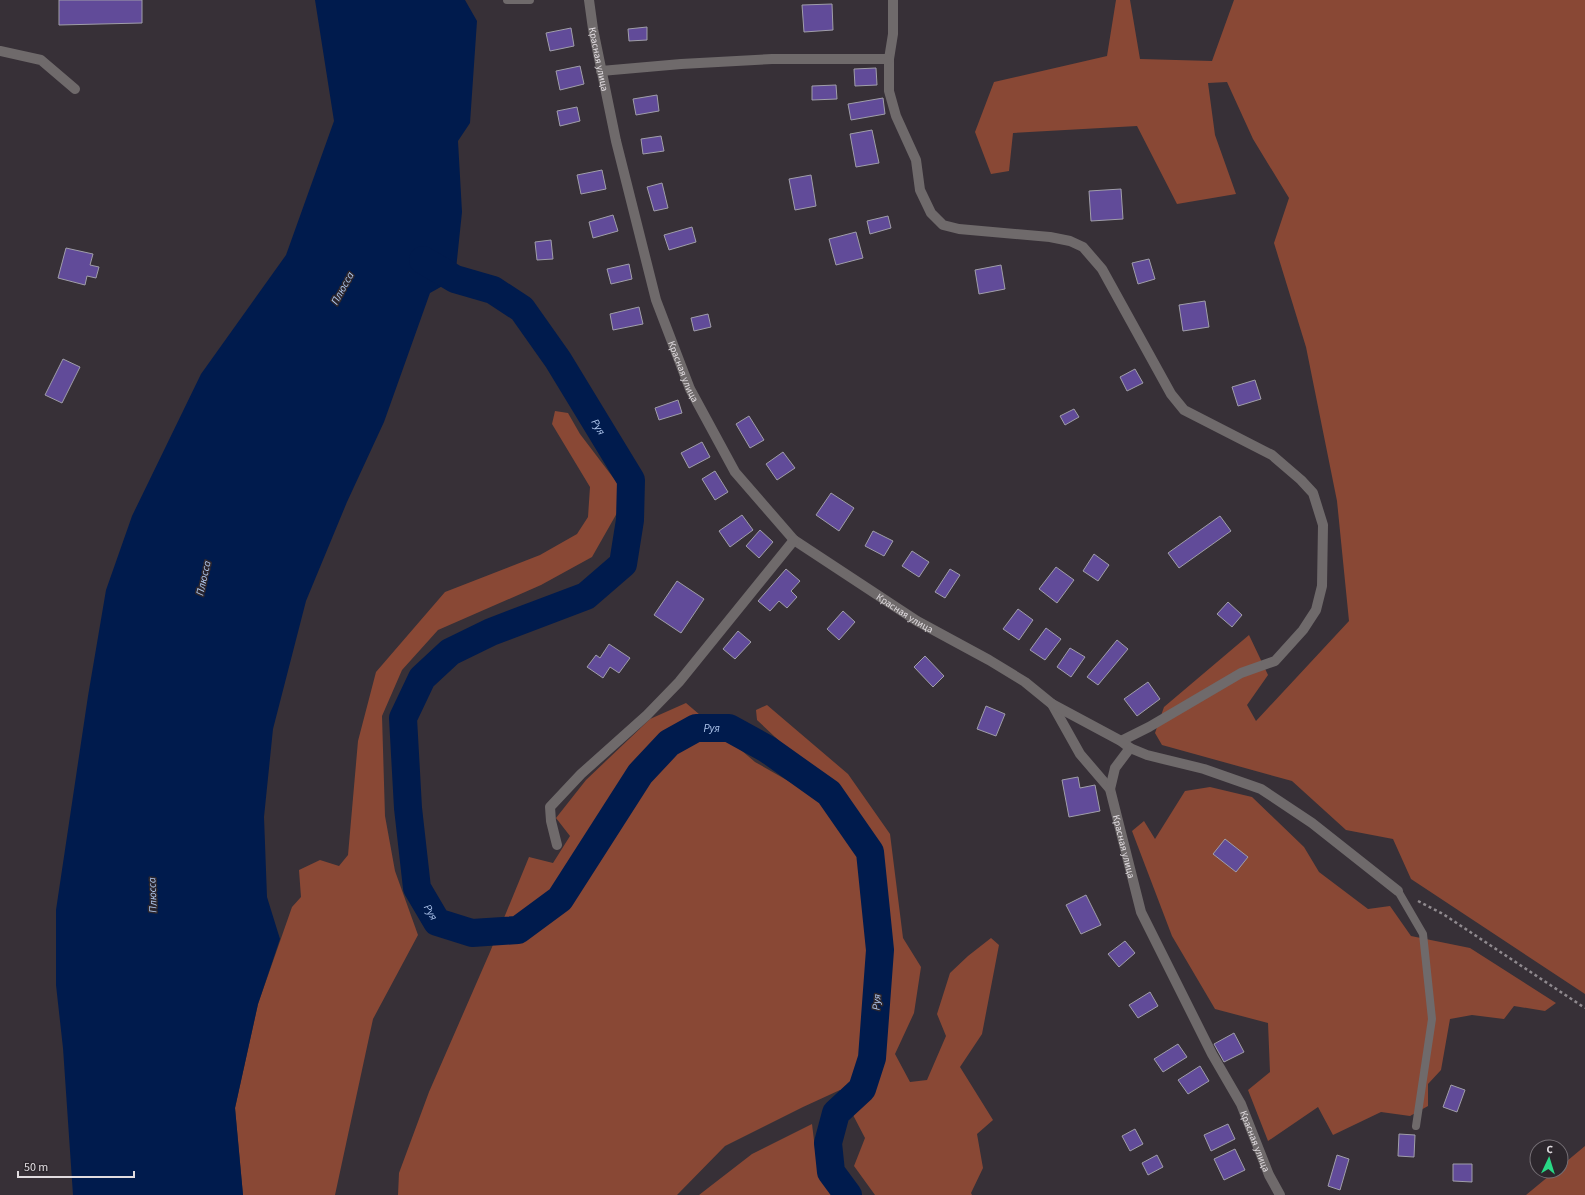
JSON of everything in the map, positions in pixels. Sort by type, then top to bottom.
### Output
[{"type":"street","name":"Красная улица","points":[[589,0],[592,29],[616,141],[656,300],[690,389],[735,472],[794,540],[917,620],[1025,682],[1052,704],[1080,754],[1110,789],[1141,912],[1212,1054],[1241,1104],[1269,1175],[1280,1195]]},
{"type":"street","points":[[893,0],[893,34],[889,59],[889,91],[894,110],[916,160],[920,190],[931,213],[943,225],[959,229],[1050,237],[1070,241],[1083,247],[1102,269],[1171,394],[1184,410],[1272,455],[1313,492],[1323,524],[1322,586],[1316,610],[1303,630],[1275,661],[1241,673],[1149,727],[1121,741]]},
{"type":"street","points":[[0,51],[41,60],[75,89]]},
{"type":"street","points":[[601,71],[772,59],[889,59]]},
{"type":"street","points":[[557,845],[551,821],[550,807],[581,774],[647,715],[679,682],[794,540]]},
{"type":"street","points":[[1052,704],[1121,741],[1130,748],[1147,755],[1204,769],[1261,789],[1312,823],[1398,891]]},
{"type":"street","points":[[1110,789],[1115,768],[1130,748]]},
{"type":"lane","points":[[507,0],[530,0]]},
{"type":"lane","points":[[1398,891],[1423,934],[1432,1019],[1416,1126]]},
{"type":"path","points":[[1417,901],[1443,914],[1585,1008]]},
{"type":"shaded area","points":[[1116,0],[1130,0],[1140,59],[1212,61],[1234,0],[1585,0],[1585,994],[1411,879],[1393,839],[1346,830],[1292,781],[1162,745],[1155,733],[1164,707],[1249,635],[1268,675],[1247,705],[1256,721],[1349,621],[1337,501],[1306,347],[1274,243],[1289,198],[1253,139],[1227,82],[1208,83],[1215,135],[1236,194],[1177,204],[1137,126],[1013,133],[1009,171],[991,174],[975,132],[994,82],[1107,56]]},
{"type":"shaded area","points":[[555,411],[568,413],[580,434],[618,484],[617,513],[592,557],[541,585],[438,630],[402,670],[382,716],[385,816],[395,871],[418,935],[373,1019],[335,1195],[243,1195],[235,1108],[258,1004],[292,907],[301,897],[299,870],[320,860],[339,866],[348,855],[358,741],[376,672],[445,592],[540,555],[577,534],[588,517],[590,487],[552,424]]},
{"type":"shaded area","points":[[686,703],[755,762],[806,791],[811,777],[792,753],[757,720],[756,710],[767,705],[848,774],[890,834],[903,938],[921,967],[914,1013],[895,1054],[910,1082],[927,1080],[946,1036],[937,1014],[950,973],[968,956],[991,938],[999,945],[982,1034],[960,1067],[993,1120],[977,1134],[983,1168],[971,1193],[972,1195],[875,1195],[854,1166],[865,1138],[840,1090],[725,1146],[677,1195],[398,1195],[399,1173],[429,1092],[490,952],[529,857],[553,863],[570,836],[556,818],[586,780],[650,719]]},
{"type":"shaded area","points":[[1210,787],[1252,797],[1304,847],[1319,872],[1368,909],[1390,906],[1411,936],[1470,948],[1556,1003],[1545,1011],[1514,1006],[1504,1019],[1472,1015],[1450,1019],[1441,1070],[1428,1084],[1428,1106],[1410,1116],[1381,1112],[1333,1135],[1318,1107],[1268,1141],[1248,1090],[1270,1072],[1268,1023],[1215,1009],[1172,936],[1132,831],[1144,821],[1155,839],[1185,791]]},
{"type":"shaded area","points":[[812,1124],[817,1165],[836,1195],[699,1195],[752,1154]]},
{"type":"shaded area","points":[[1585,1146],[1585,1195],[1526,1195],[1545,1179],[1569,1179],[1569,1159]]},
{"type":"water","name":"Плюсса","points":[[315,0],[465,0],[477,21],[470,123],[458,141],[462,212],[455,279],[430,293],[384,422],[347,502],[306,601],[273,729],[264,817],[267,897],[280,939],[258,1004],[235,1108],[243,1195],[73,1195],[63,1048],[56,985],[56,910],[88,696],[106,590],[132,516],[201,374],[286,255],[334,121]]},
{"type":"building","points":[[59,0],[142,0],[142,23],[59,25]]},
{"type":"building","points":[[832,4],[833,30],[804,32],[802,5]]},
{"type":"building","points":[[647,27],[647,40],[629,41],[628,29]]},
{"type":"building","points":[[571,28],[574,46],[550,51],[546,33]]},
{"type":"building","points":[[580,66],[584,84],[560,90],[556,71]]},
{"type":"building","points":[[876,68],[877,85],[855,86],[854,69]]},
{"type":"building","points":[[836,85],[837,99],[812,100],[812,86]]},
{"type":"building","points":[[657,95],[659,111],[636,115],[633,99]]},
{"type":"building","points":[[883,98],[885,114],[851,120],[848,104]]},
{"type":"building","points":[[577,107],[580,121],[560,126],[557,111]]},
{"type":"building","points":[[872,130],[879,163],[856,167],[850,134]]},
{"type":"building","points":[[661,136],[664,151],[643,154],[641,139]]},
{"type":"building","points":[[602,170],[606,189],[581,194],[577,175]]},
{"type":"building","points":[[811,175],[816,206],[795,210],[789,179]]},
{"type":"building","points":[[662,183],[668,208],[654,211],[647,187]]},
{"type":"building","points":[[1121,189],[1123,219],[1091,221],[1089,191]]},
{"type":"building","points":[[613,215],[618,231],[593,238],[589,222]]},
{"type":"building","points":[[888,216],[891,228],[870,234],[867,221]]},
{"type":"building","points":[[692,227],[696,242],[669,250],[664,235]]},
{"type":"building","points":[[856,232],[863,258],[836,265],[829,239]]},
{"type":"building","points":[[551,240],[553,259],[537,260],[535,242]]},
{"type":"building","points":[[66,248],[93,254],[90,265],[99,267],[96,278],[87,276],[85,285],[58,278]]},
{"type":"building","points":[[1149,259],[1155,279],[1138,284],[1132,263]]},
{"type":"building","points":[[629,264],[632,279],[611,284],[607,269]]},
{"type":"building","points":[[1001,265],[1005,289],[979,294],[975,270]]},
{"type":"building","points":[[1205,301],[1209,327],[1183,331],[1179,305]]},
{"type":"building","points":[[639,307],[643,324],[613,330],[610,314]]},
{"type":"building","points":[[708,314],[711,327],[694,331],[691,318]]},
{"type":"building","points":[[63,359],[80,367],[62,403],[45,395]]},
{"type":"building","points":[[1135,369],[1143,383],[1127,391],[1120,377]]},
{"type":"building","points":[[1255,380],[1261,399],[1238,406],[1232,387]]},
{"type":"building","points":[[678,400],[682,413],[659,420],[655,408]]},
{"type":"building","points":[[1074,409],[1079,417],[1065,425],[1060,416]]},
{"type":"building","points":[[749,416],[764,440],[750,448],[736,424]]},
{"type":"building","points":[[702,442],[710,457],[689,468],[681,453]]},
{"type":"building","points":[[783,452],[795,468],[777,480],[766,464]]},
{"type":"building","points":[[715,471],[728,492],[715,500],[702,479]]},
{"type":"building","points":[[831,493],[854,508],[839,531],[816,515]]},
{"type":"building","points":[[742,515],[753,530],[730,547],[719,531]]},
{"type":"building","points":[[1220,516],[1231,531],[1179,568],[1168,553]]},
{"type":"building","points":[[760,530],[773,542],[759,558],[746,546]]},
{"type":"building","points":[[873,531],[893,541],[884,556],[865,546]]},
{"type":"building","points":[[912,551],[929,562],[919,577],[902,566]]},
{"type":"building","points":[[1094,554],[1109,565],[1098,581],[1083,571]]},
{"type":"building","points":[[1056,567],[1074,580],[1057,603],[1039,589]]},
{"type":"building","points":[[786,569],[800,581],[791,591],[797,597],[787,608],[779,601],[770,611],[758,601]]},
{"type":"building","points":[[950,569],[960,575],[945,598],[935,592]]},
{"type":"building","points":[[677,581],[704,599],[681,633],[654,615]]},
{"type":"building","points":[[1228,602],[1242,615],[1232,627],[1217,614]]},
{"type":"building","points":[[1018,609],[1033,620],[1019,640],[1003,629]]},
{"type":"building","points":[[843,611],[855,622],[839,640],[827,629]]},
{"type":"building","points":[[1046,628],[1061,639],[1045,660],[1030,650]]},
{"type":"building","points":[[738,631],[751,642],[735,659],[723,649]]},
{"type":"building","points":[[1117,640],[1128,649],[1098,685],[1087,677]]},
{"type":"building","points":[[609,644],[630,658],[619,673],[610,667],[603,678],[587,667],[596,655],[600,658]]},
{"type":"building","points":[[1070,648],[1085,657],[1071,677],[1057,667]]},
{"type":"building","points":[[925,656],[944,676],[933,687],[914,667]]},
{"type":"building","points":[[1148,682],[1160,699],[1137,716],[1124,699]]},
{"type":"building","points":[[986,706],[1005,714],[996,736],[977,729]]},
{"type":"building","points":[[1078,777],[1080,788],[1095,785],[1100,811],[1069,817],[1062,780]]},
{"type":"building","points":[[1225,839],[1248,857],[1236,872],[1213,854]]},
{"type":"building","points":[[1086,895],[1101,925],[1081,934],[1066,905]]},
{"type":"building","points":[[1125,941],[1135,953],[1119,967],[1108,954]]},
{"type":"building","points":[[1150,992],[1158,1006],[1138,1018],[1129,1005]]},
{"type":"building","points":[[1234,1033],[1244,1052],[1224,1062],[1214,1044]]},
{"type":"building","points":[[1178,1044],[1187,1057],[1163,1072],[1154,1059]]},
{"type":"building","points":[[1200,1066],[1209,1081],[1188,1094],[1178,1080]]},
{"type":"building","points":[[1451,1085],[1465,1090],[1457,1112],[1443,1107]]},
{"type":"building","points":[[1228,1124],[1235,1139],[1211,1151],[1204,1135]]},
{"type":"building","points":[[1135,1129],[1143,1144],[1130,1151],[1122,1136]]},
{"type":"building","points":[[1399,1134],[1415,1135],[1414,1157],[1398,1156]]},
{"type":"building","points":[[1235,1149],[1245,1170],[1224,1180],[1214,1159]]},
{"type":"building","points":[[1157,1155],[1163,1167],[1148,1175],[1142,1163]]},
{"type":"building","points":[[1337,1155],[1349,1159],[1340,1190],[1328,1186]]},
{"type":"building","points":[[1453,1164],[1472,1164],[1472,1182],[1453,1181]]},
{"type":"waterway","name":"Руя","points":[[423,260],[455,279],[493,290],[522,309],[558,360],[631,480],[630,520],[623,564],[586,596],[491,632],[450,652],[422,678],[403,718],[408,808],[417,888],[437,922],[472,933],[518,930],[560,899],[640,774],[669,743],[696,728],[729,728],[767,749],[829,793],[870,852],[880,950],[872,1058],[862,1089],[836,1113],[828,1143],[831,1172],[848,1195]]}]
